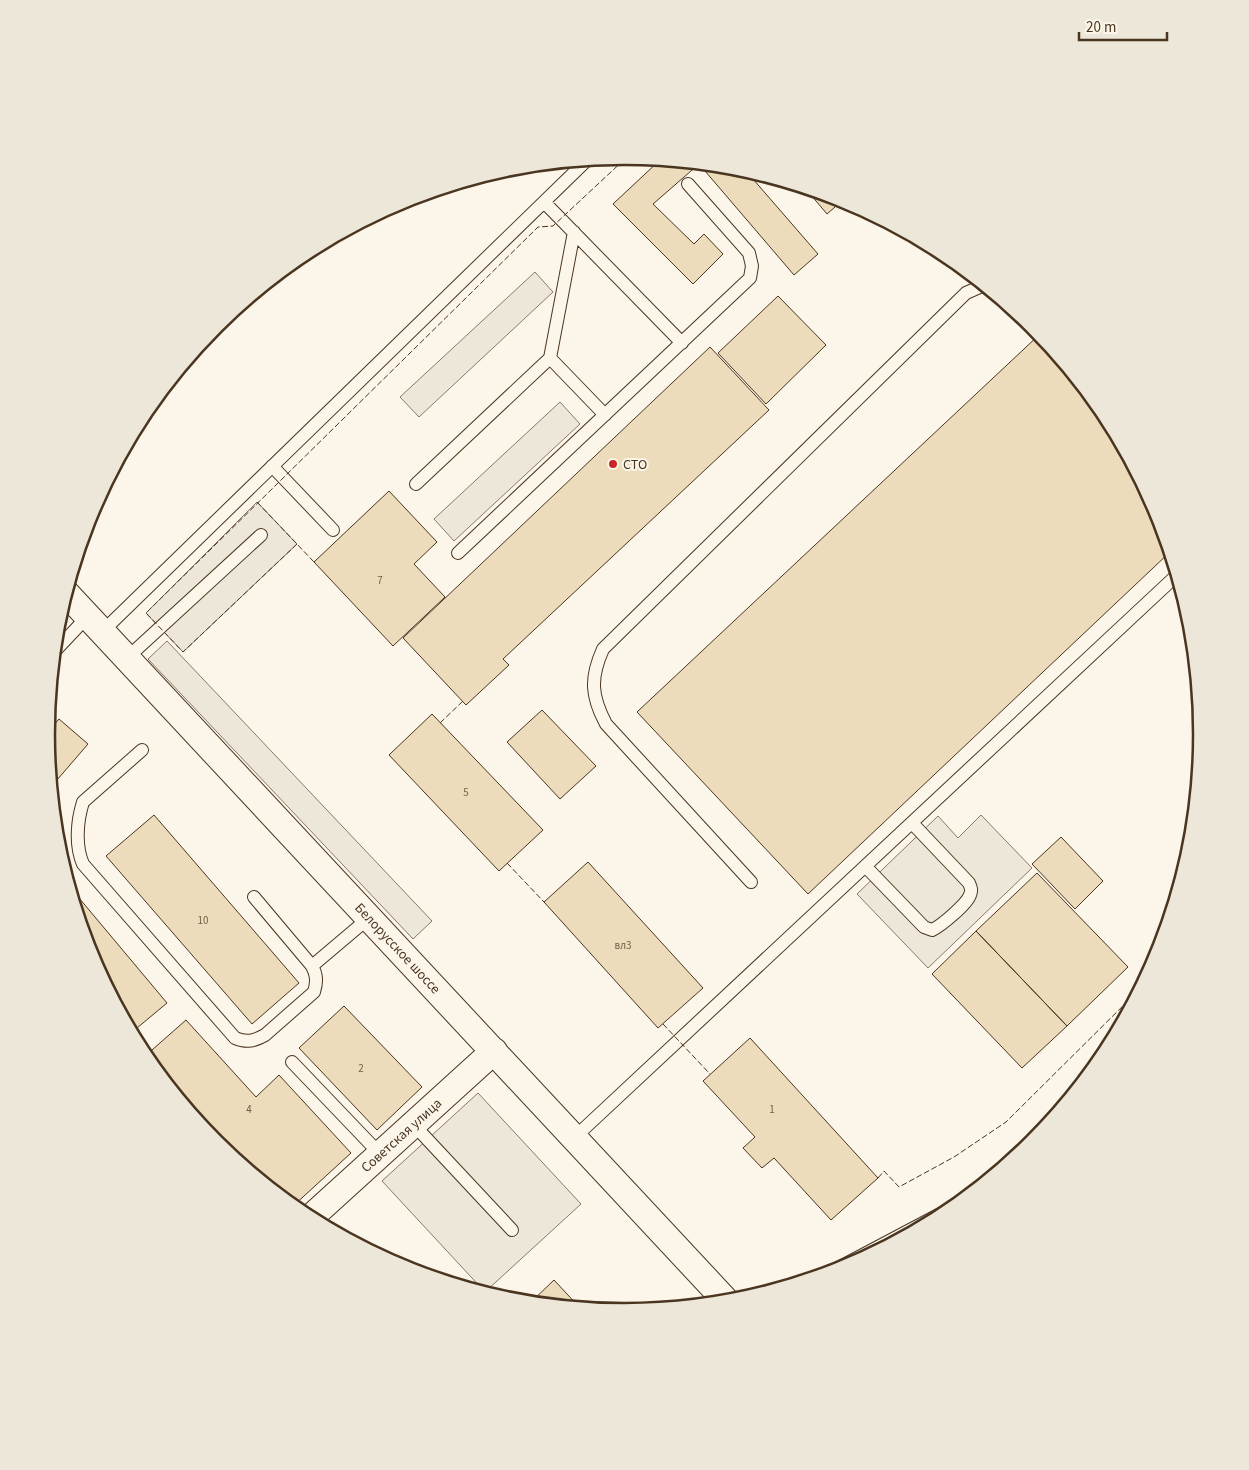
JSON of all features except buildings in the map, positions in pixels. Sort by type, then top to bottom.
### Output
[{"type":"street","name":"Белорусское шоссе","points":[[72,599],[722,1296]]},
{"type":"street","name":"Советская улица","points":[[315,1213],[494,1051]]},
{"type":"lane","points":[[63,645],[95,624],[272,466],[578,168]]},
{"type":"lane","points":[[458,553],[750,278],[752,266],[749,253],[688,184]]},
{"type":"lane","points":[[544,202],[682,343]]},
{"type":"lane","points":[[416,484],[550,358],[574,232]]},
{"type":"lane","points":[[751,882],[606,724],[596,705],[593,683],[596,664],[603,649],[966,292],[977,288]]},
{"type":"lane","points":[[550,358],[605,415]]},
{"type":"lane","points":[[272,466],[333,530]]},
{"type":"lane","points":[[127,658],[261,535]]},
{"type":"lane","points":[[574,1138],[913,824],[1172,579]]},
{"type":"lane","points":[[142,750],[83,802],[80,813],[78,845],[83,864],[235,1038],[244,1042],[256,1040],[265,1035],[314,992],[316,973],[254,898]]},
{"type":"lane","points":[[866,867],[924,927],[932,930],[939,927],[970,898],[972,891],[969,883],[913,824]]},
{"type":"lane","points":[[312,966],[370,917]]},
{"type":"lane","points":[[292,1062],[380,1154]]},
{"type":"lane","points":[[413,1124],[512,1230]]},
{"type":"shaded area","points":[[535,272],[553,292],[419,417],[400,397]]},
{"type":"shaded area","points":[[560,402],[580,424],[454,541],[434,519]]},
{"type":"shaded area","points":[[257,502],[297,544],[183,652],[146,613]]},
{"type":"shaded area","points":[[167,641],[432,921],[413,939],[148,659]]},
{"type":"shaded area","points":[[981,815],[1032,868],[928,968],[857,894],[938,816],[958,838]]},
{"type":"shaded area","points":[[478,1093],[581,1204],[489,1288],[479,1285],[382,1181]]},
{"type":"fence","points":[[297,544],[183,652],[146,613],[538,227],[553,226],[618,165]]},
{"type":"fence","points":[[257,502],[314,562]]},
{"type":"fence","points":[[440,723],[463,701]]},
{"type":"fence","points":[[507,863],[544,902]]},
{"type":"fence","points":[[878,1178],[884,1171],[899,1187],[954,1157],[1006,1122],[1128,1001]]},
{"type":"fence","points":[[663,1024],[710,1074]]},
{"type":"place","name":"СТО","points":[[613,464]]}]
